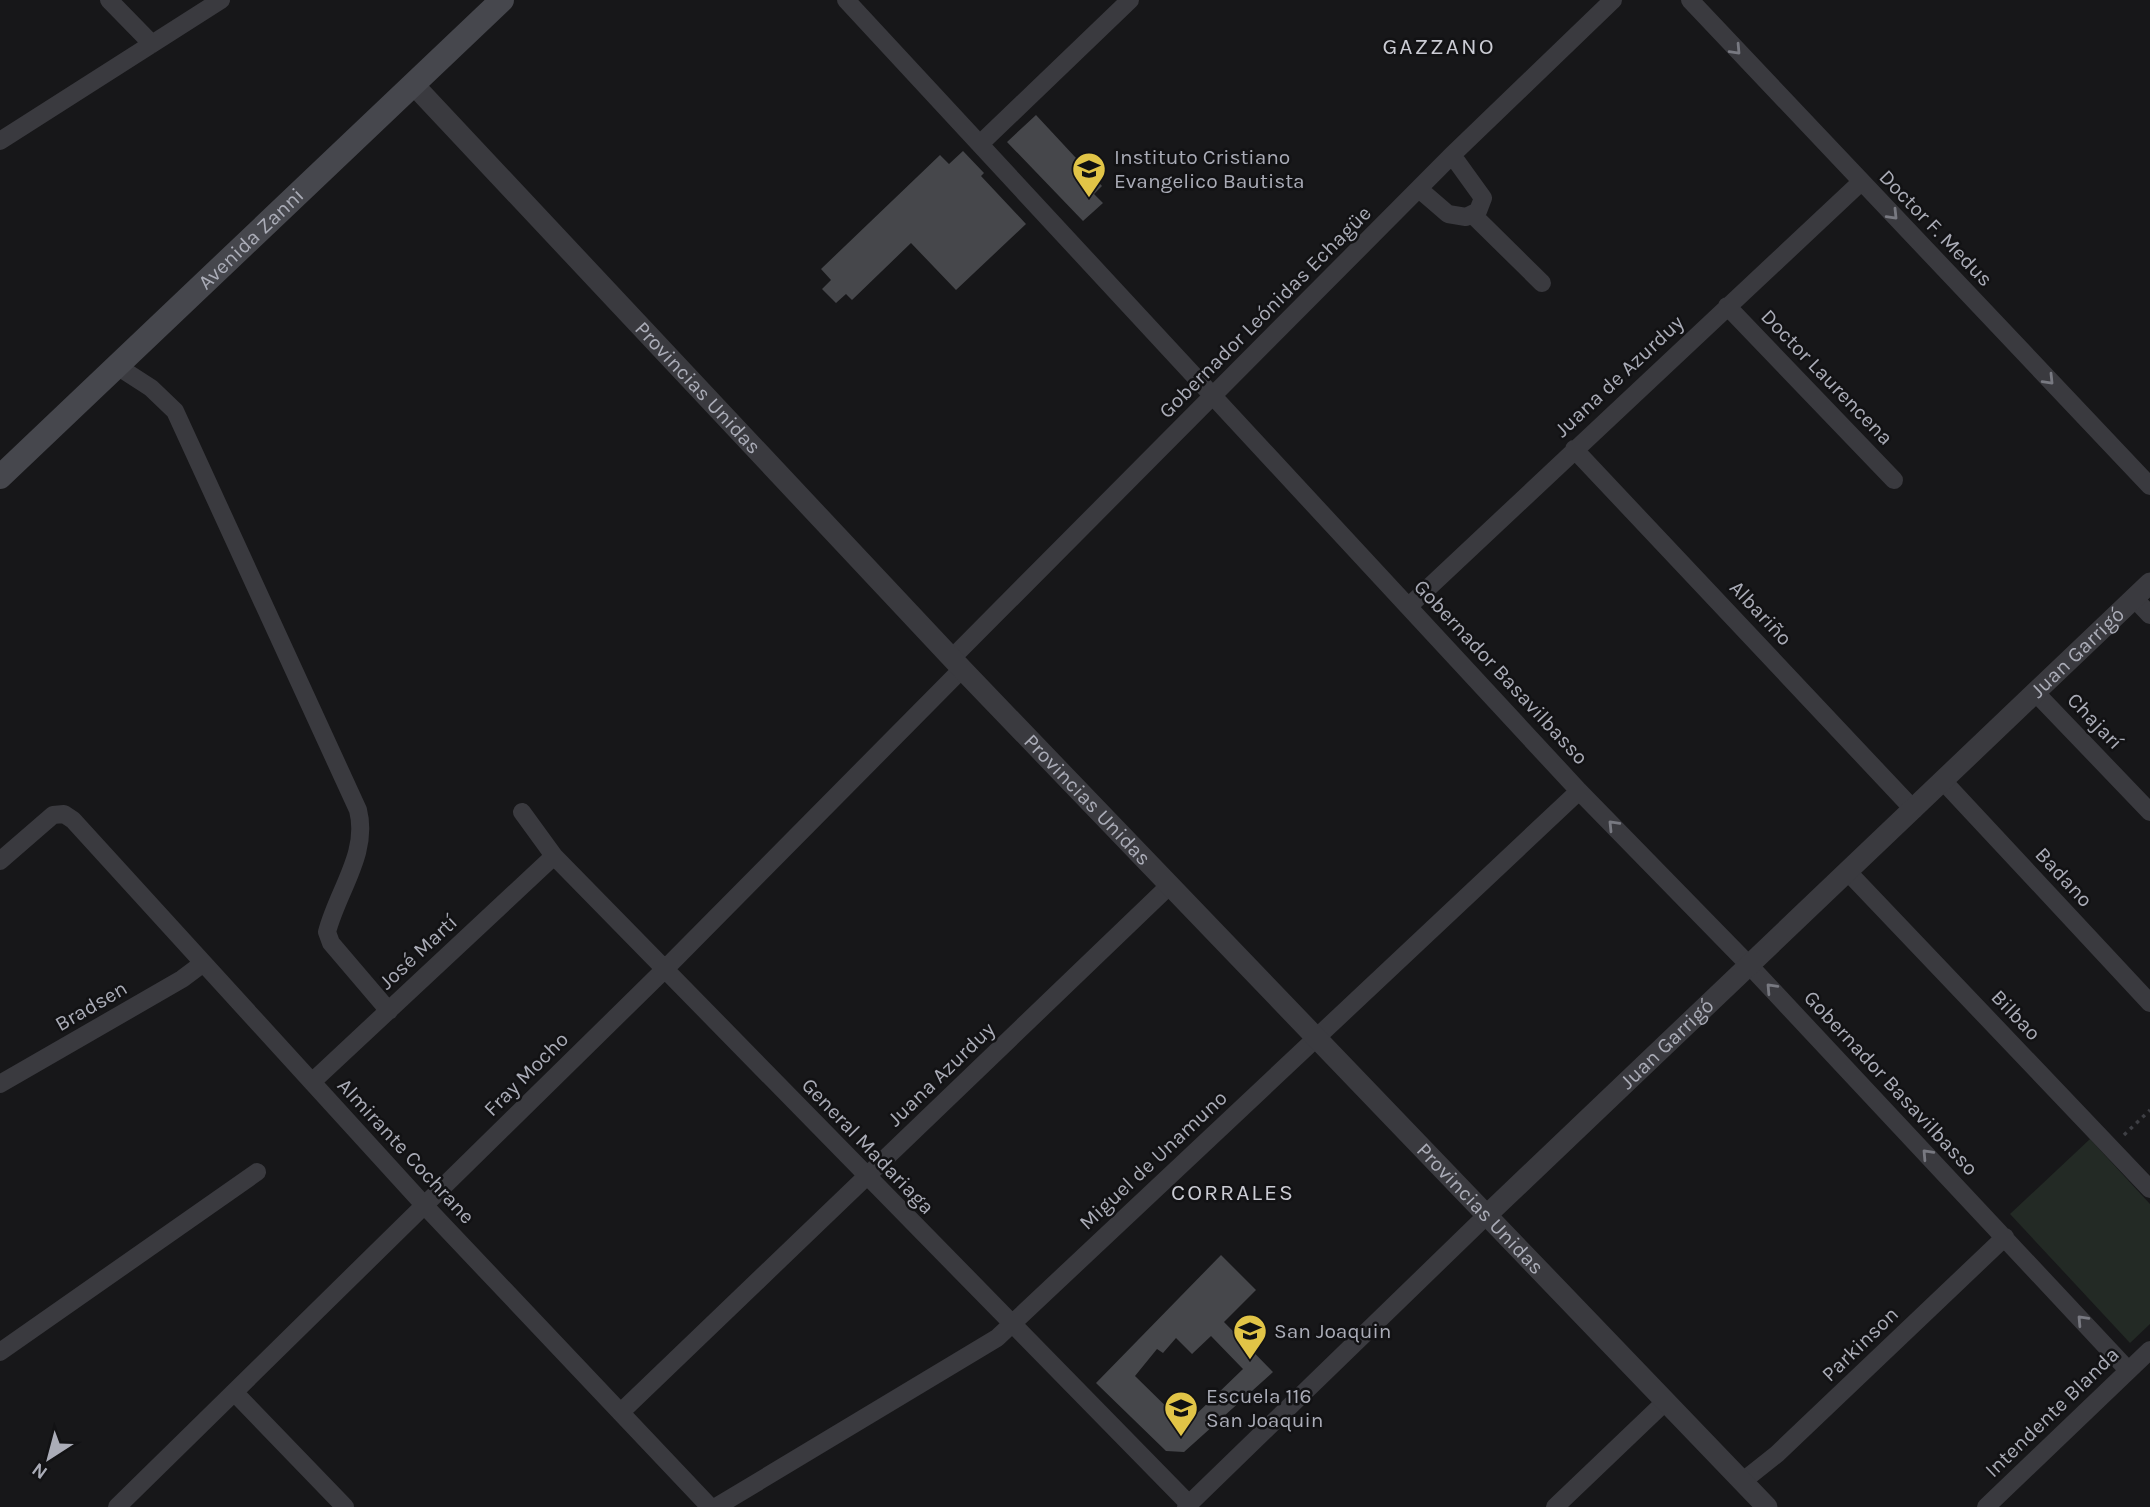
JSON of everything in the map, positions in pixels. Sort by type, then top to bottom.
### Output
[{"type":"main road","name":"Avenida Zanni","points":[[0,477],[502,0]]},
{"type":"street","points":[[109,0],[152,44]]},
{"type":"street","points":[[0,141],[221,0]]},
{"type":"street","name":"Gobernador Basavilbasso","points":[[846,0],[1579,791],[1749,965],[2129,1370]]},
{"type":"street","points":[[981,144],[1130,0]]},
{"type":"street","name":"Gobernador Leónidas Echagüe","points":[[957,664],[1214,396],[1452,155],[1613,0]]},
{"type":"street","name":"Doctor F. Medus","points":[[1690,0],[2150,486]]},
{"type":"street","name":"Provincias Unidas","points":[[414,85],[957,664],[1767,1507]]},
{"type":"street","points":[[1419,189],[1448,214],[1466,217],[1478,211],[1483,198],[1452,155]]},
{"type":"street","name":"Juana de Azurduy","points":[[1409,606],[1861,182]]},
{"type":"street","points":[[1472,214],[1542,283]]},
{"type":"street","name":"Doctor Laurencena","points":[[1727,306],[1894,480]]},
{"type":"street","points":[[117,366],[151,388],[175,411],[358,810],[363,829],[361,846],[327,932],[338,953],[389,1011]]},
{"type":"street","name":"Albariño","points":[[1574,449],[1914,810]]},
{"type":"street","name":"Juan Garrigó","points":[[1187,1506],[1488,1214],[2150,583]]},
{"type":"street","points":[[2134,598],[2150,615]]},
{"type":"street","name":"Fray Mocho","points":[[117,1507],[666,968],[957,664]]},
{"type":"street","name":"Chajarí","points":[[2035,692],[2150,812]]},
{"type":"street","name":"Badano","points":[[1944,782],[2150,1003]]},
{"type":"street","name":"Miguel de Unamuno","points":[[716,1507],[986,1346],[1012,1325],[1579,791]]},
{"type":"street","name":"General Madariaga","points":[[522,813],[555,856],[1187,1506]]},
{"type":"street","name":"Almirante Cochrane","points":[[0,861],[53,815],[64,814],[73,820],[425,1206],[710,1507]]},
{"type":"street","name":"José Martí","points":[[312,1082],[555,856]]},
{"type":"street","name":"Bilbao","points":[[1848,872],[2150,1189]]},
{"type":"street","name":"Juana Azurduy","points":[[621,1412],[1170,884]]},
{"type":"street","name":"Bradsen","points":[[0,1084],[182,979],[202,964]]},
{"type":"street","points":[[0,1352],[257,1172]]},
{"type":"street","name":"Parkinson","points":[[1743,1481],[1777,1454],[2005,1237]]},
{"type":"street","name":"Intendente Blanda","points":[[1986,1507],[2150,1350]]},
{"type":"street","points":[[234,1392],[345,1507]]},
{"type":"street","points":[[1555,1507],[1666,1401]]},
{"type":"path","points":[[2110,1148],[2150,1110]]},
{"type":"shaded area","points":[[2090,1139],[2150,1204],[2150,1324],[2130,1343],[2010,1214]]},
{"type":"building","points":[[1036,115],[1102,186],[1094,194],[1103,203],[1083,221],[1007,142]]},
{"type":"building","points":[[963,151],[984,173],[981,176],[1026,224],[956,290],[911,243],[852,300],[846,294],[836,303],[822,289],[831,280],[821,269],[940,155],[949,164]]},
{"type":"building","points":[[1221,1255],[1256,1290],[1224,1322],[1273,1372],[1184,1452],[1166,1451],[1096,1383]],"holes":[[[1211,1336],[1243,1369],[1185,1425],[1135,1376],[1157,1349],[1163,1353],[1176,1338],[1192,1354]]]},
{"type":"place","name":"Instituto Cristiano Evangelico Bautista","points":[[1089,199]]},
{"type":"place","name":"San Joaquin","points":[[1250,1361]]},
{"type":"place","name":"Escuela 116 San Joaquin","points":[[1181,1438]]},
{"type":"district","name":"GAZZANO","points":[[1439,46]]},
{"type":"district","name":"CORRALES","points":[[1233,1192]]}]
